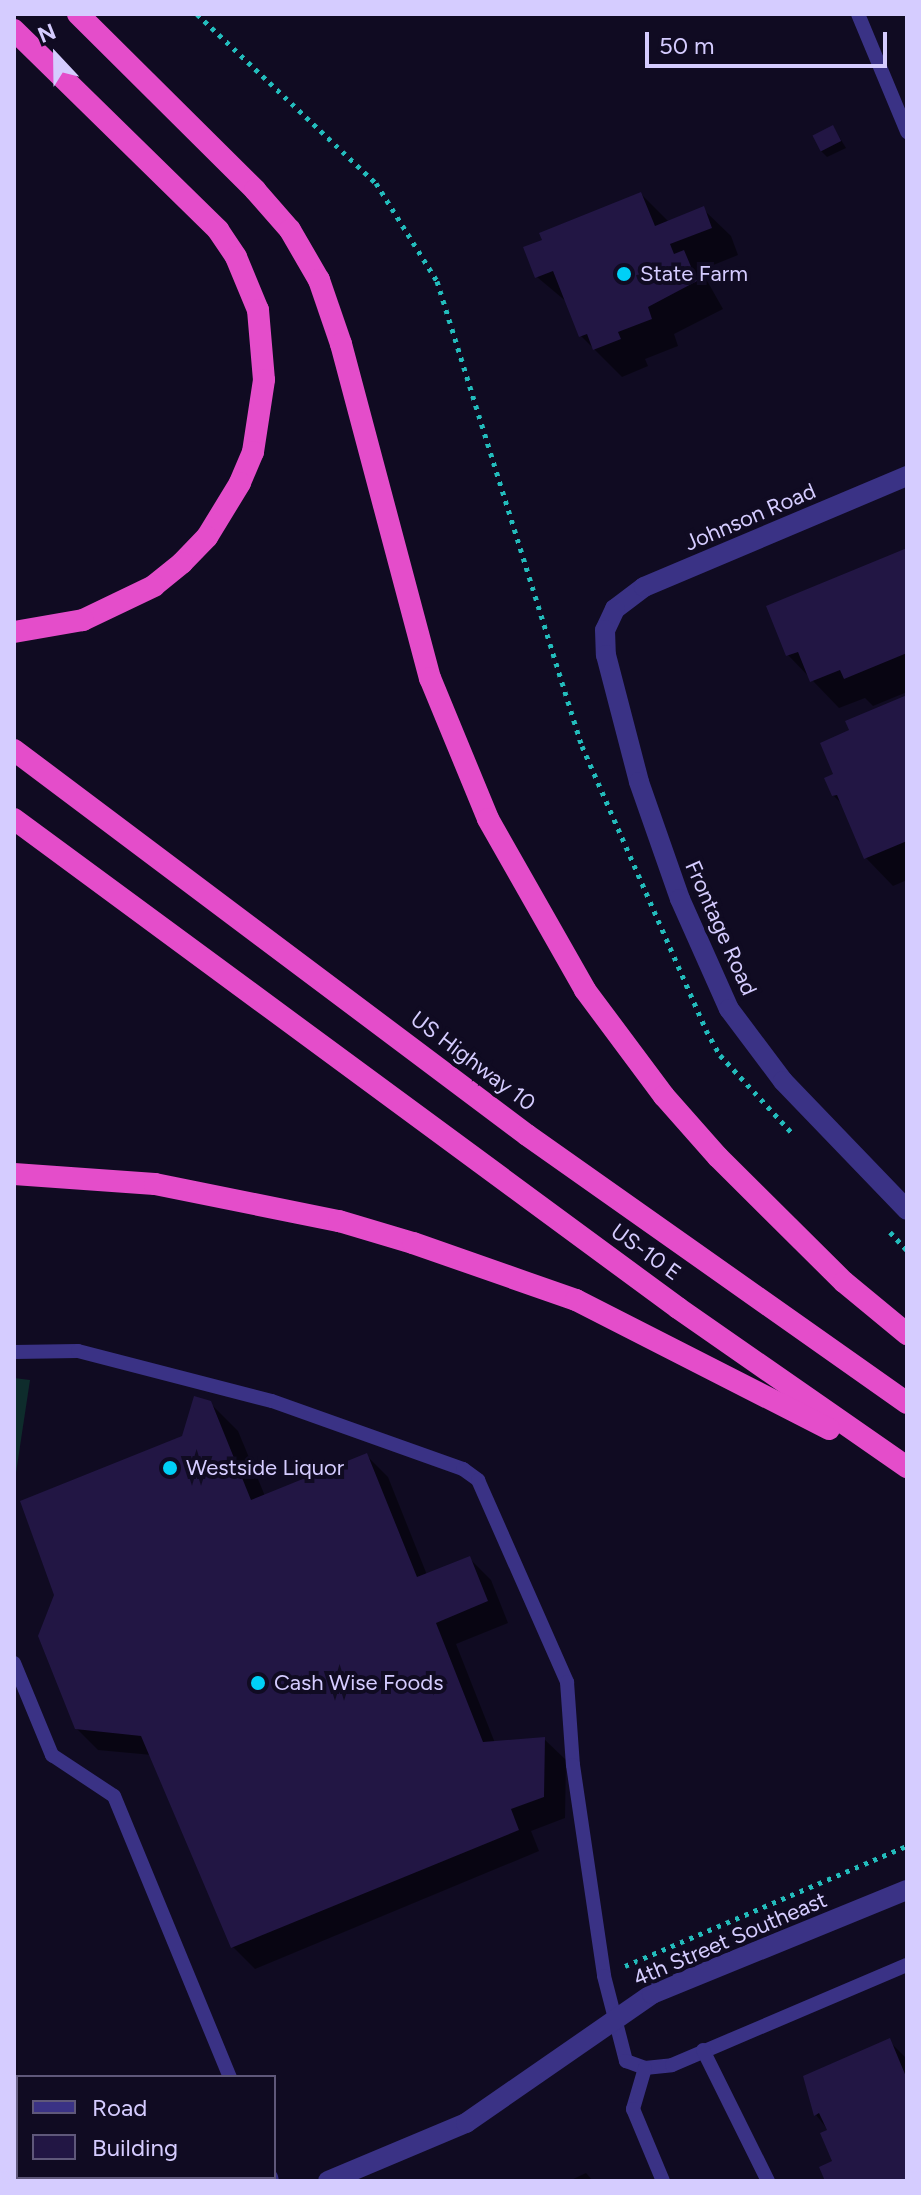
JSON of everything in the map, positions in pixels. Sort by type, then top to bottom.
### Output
[{"type":"highway","points":[[78,14],[255,190],[290,230],[319,280],[430,678],[488,819],[585,990],[664,1096],[718,1157],[844,1282],[907,1334]]},
{"type":"highway","points":[[14,30],[218,230],[236,257],[258,310],[264,380],[253,452],[240,483],[207,537],[182,563],[154,586],[83,620],[14,632]]},
{"type":"highway","name":"US Highway 10","points":[[14,750],[527,1135],[907,1403]]},
{"type":"highway","name":"US-10 E","points":[[14,819],[678,1308],[907,1470]]},
{"type":"highway","points":[[14,1174],[168,1186],[339,1221],[413,1243],[576,1300],[907,1470]]},
{"type":"street","name":"Johnson Road","points":[[615,609],[644,587],[907,476]]},
{"type":"street","name":"Frontage Road","points":[[615,609],[605,630],[606,655],[639,782],[680,899],[729,1009],[783,1081],[907,1210]]},
{"type":"street","name":"4th Street Southeast","points":[[328,2181],[479,2116],[652,1994],[907,1890]]},
{"type":"lane","points":[[858,14],[907,132]]},
{"type":"lane","points":[[14,1352],[78,1351],[272,1401],[463,1469],[478,1480],[567,1682],[573,1765],[604,1976],[620,2052],[626,2061],[645,2068],[672,2065],[907,1965]]},
{"type":"lane","points":[[14,1663],[52,1755],[114,1796],[229,2075]]},
{"type":"lane","points":[[703,2050],[768,2181]]},
{"type":"lane","points":[[645,2068],[633,2109],[663,2181]]},
{"type":"path","points":[[197,14],[376,183],[437,281],[582,746],[720,1055],[798,1139]]},
{"type":"path","points":[[885,1228],[907,1250]]},
{"type":"path","points":[[604,1976],[907,1846]]},
{"type":"green space","points":[[14,1378],[30,1380],[14,1486]]},
{"type":"building","points":[[833,125],[841,141],[821,151],[813,135]]},
{"type":"building","name":"State Farm","points":[[641,192],[655,226],[704,206],[712,228],[670,244],[674,254],[684,250],[697,281],[648,307],[652,319],[618,332],[621,339],[593,350],[587,334],[579,337],[553,271],[535,278],[523,247],[542,240],[539,233]]},
{"type":"building","points":[[907,548],[907,653],[844,679],[840,670],[810,682],[798,652],[786,656],[766,606]]},
{"type":"building","points":[[907,695],[907,841],[864,859],[837,795],[832,796],[824,778],[833,774],[820,743],[849,730],[845,721]]},
{"type":"building","name":"Cash Wise Foods","points":[[194,1396],[211,1401],[251,1500],[367,1453],[417,1577],[470,1556],[488,1601],[436,1623],[483,1742],[545,1737],[544,1797],[511,1809],[519,1830],[231,1948],[141,1736],[75,1729],[38,1636],[54,1595],[20,1501],[182,1436]]},
{"type":"building","points":[[890,2038],[907,2079],[907,2181],[825,2181],[819,2167],[832,2161],[820,2133],[827,2130],[819,2113],[814,2116],[803,2076]]},
{"type":"place","name":"State Farm","points":[[624,274]]},
{"type":"place","name":"Westside Liquor","points":[[170,1468]]},
{"type":"place","name":"Cash Wise Foods","points":[[258,1683]]}]
